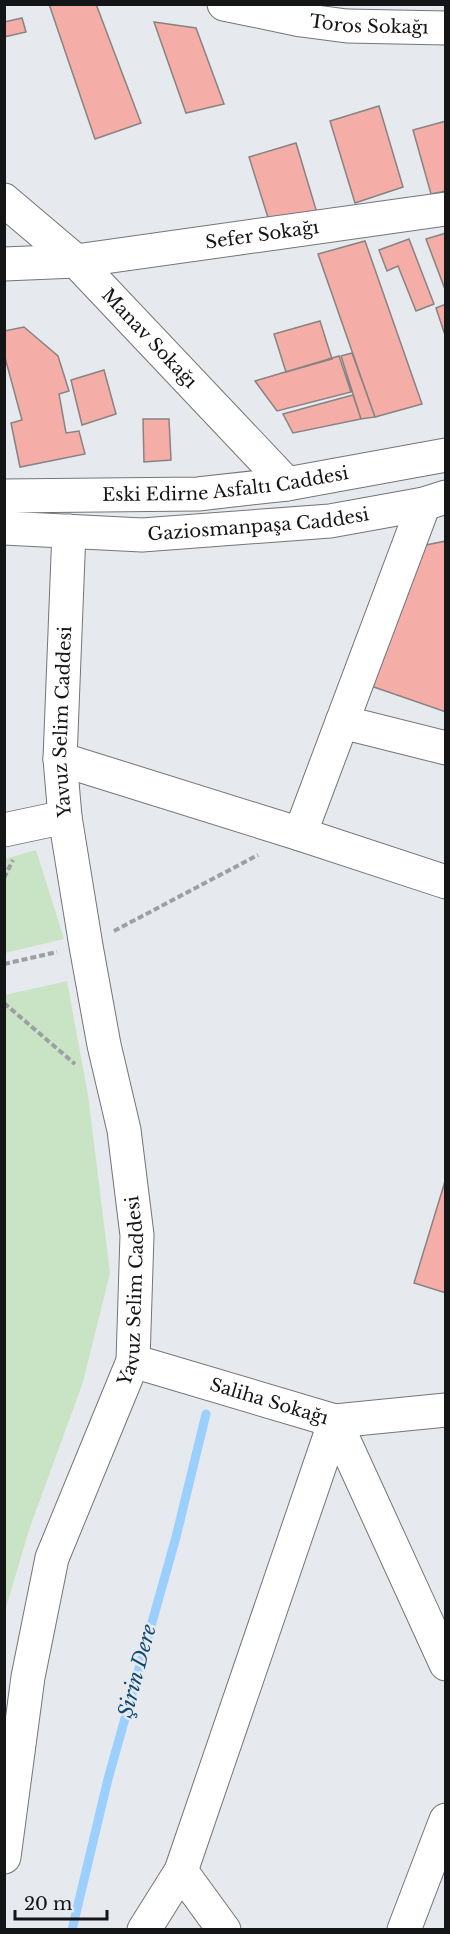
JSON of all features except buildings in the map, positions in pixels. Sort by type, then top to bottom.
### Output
[{"type":"street","name":"Toros Sokağı","points":[[226,5],[347,26],[396,16],[446,28]]},
{"type":"street","name":"Manav Sokağı","points":[[4,200],[76,261],[286,484]]},
{"type":"street","name":"Sefer Sokağı","points":[[4,264],[76,261],[446,209]]},
{"type":"street","name":"Eski Edirne Asfaltı Caddesi","points":[[4,496],[198,494],[286,484],[446,455]]},
{"type":"street","name":"Gaziosmanpaşa Caddesi","points":[[69,531],[142,536],[330,521],[434,501]]},
{"type":"street","points":[[300,834],[342,722],[434,501]]},
{"type":"street","points":[[4,528],[69,531]]},
{"type":"street","name":"Yavuz Selim Caddesi","points":[[4,1857],[28,1677],[52,1558],[133,1361],[138,1235],[124,1130],[86,946],[65,817],[60,759],[69,531]]},
{"type":"street","points":[[342,722],[446,748]]},
{"type":"street","points":[[60,759],[446,882]]},
{"type":"street","points":[[4,830],[65,817]]},
{"type":"street","name":"Saliha Sokağı","points":[[133,1361],[335,1421],[446,1410]]},
{"type":"street","points":[[335,1421],[446,1664]]},
{"type":"street","points":[[144,1929],[181,1871],[335,1421]]},
{"type":"street","points":[[404,1929],[446,1820]]},
{"type":"street","points":[[181,1871],[224,1929]]},
{"type":"path","points":[[4,964],[86,946],[300,834]]},
{"type":"path","points":[[4,1003],[116,1100]]},
{"type":"green space","points":[[36,850],[64,939],[5,953],[5,859]]},
{"type":"green space","points":[[67,981],[88,1095],[110,1273],[83,1382],[29,1530],[5,1611],[5,995]]},
{"type":"waterway","name":"Şirin Dere","points":[[72,1930],[108,1779],[176,1537],[206,1414]]}]
